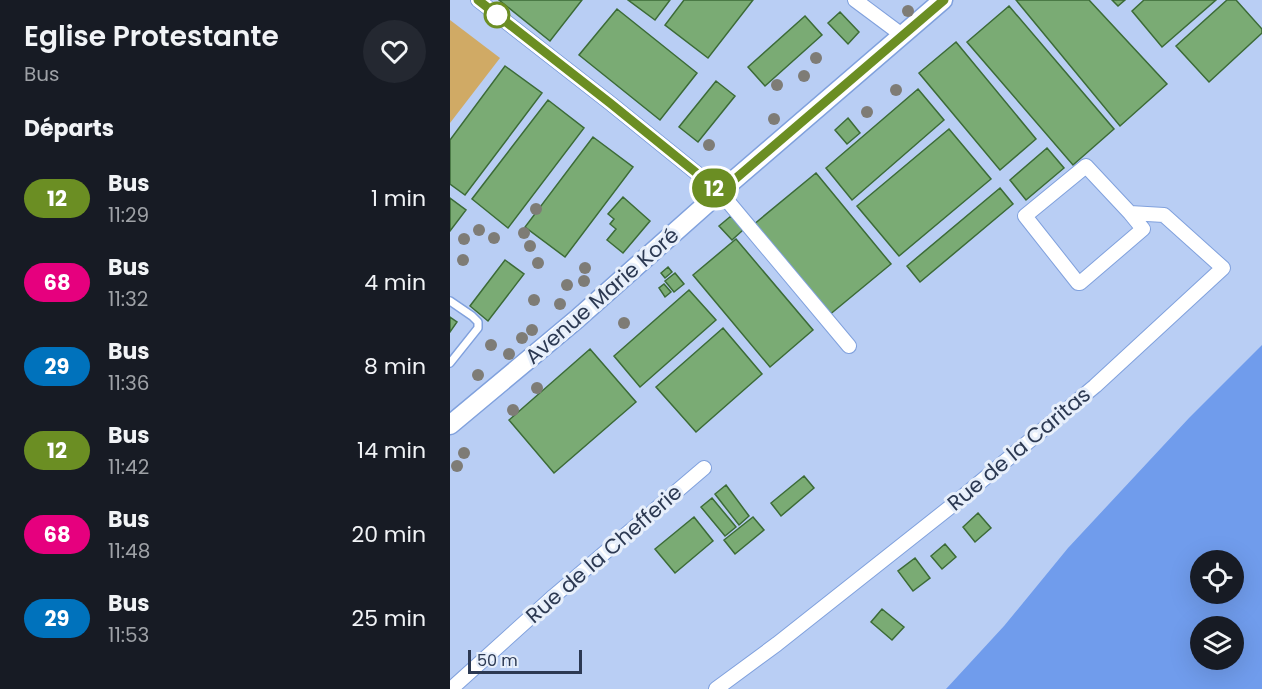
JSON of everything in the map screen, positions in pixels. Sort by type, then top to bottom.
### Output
[{"type":"main road","name":"Avenue Marie Koré","points":[[450,425],[585,312],[720,192],[944,0]]},
{"type":"street","points":[[478,0],[720,192],[849,346]]},
{"type":"street","points":[[855,0],[902,35]]},
{"type":"street","points":[[1086,166],[1130,213],[1143,228],[1142,231],[1080,283],[1025,216],[1086,166]]},
{"type":"street","name":"Rue de la Caritas","points":[[716,689],[777,644],[954,504],[1095,386],[1223,268],[1164,215],[1130,213]]},
{"type":"street","name":"Rue de la Chefferie","points":[[451,689],[570,581],[704,468]]},
{"type":"lane","points":[[450,301],[472,316],[478,322],[478,328],[450,363]]},
{"type":"shaded area","points":[[450,20],[500,58],[450,123]]},
{"type":"water","points":[[1262,345],[1262,689],[946,689],[1004,626],[1068,548],[1189,418]]},
{"type":"building","points":[[499,0],[582,0],[550,41]]},
{"type":"building","points":[[628,0],[670,0],[655,20]]},
{"type":"building","points":[[684,0],[753,0],[708,58],[665,25]]},
{"type":"building","points":[[1016,0],[1089,0],[1167,84],[1120,126]]},
{"type":"building","points":[[1112,0],[1125,0],[1118,6]]},
{"type":"building","points":[[1144,0],[1216,0],[1162,47],[1132,11]]},
{"type":"building","points":[[1227,0],[1236,0],[1262,29],[1262,33],[1209,82],[1176,46]]},
{"type":"building","points":[[1009,6],[1114,129],[1073,165],[967,42]]},
{"type":"building","points":[[617,9],[697,73],[660,120],[579,55]]},
{"type":"building","points":[[840,12],[859,32],[848,44],[828,23]]},
{"type":"building","points":[[805,16],[822,35],[765,86],[748,67]]},
{"type":"building","points":[[956,42],[1036,139],[1000,170],[919,73]]},
{"type":"building","points":[[505,66],[542,93],[465,195],[450,184],[450,140]]},
{"type":"building","points":[[716,81],[735,96],[698,142],[679,127]]},
{"type":"building","points":[[918,89],[944,120],[852,200],[826,168]]},
{"type":"building","points":[[548,100],[584,128],[508,228],[472,199]]},
{"type":"building","points":[[848,118],[860,133],[847,144],[835,130]]},
{"type":"building","points":[[949,129],[991,179],[899,256],[857,206]]},
{"type":"building","points":[[593,137],[633,167],[565,257],[525,227]]},
{"type":"building","points":[[1047,148],[1064,168],[1026,200],[1010,180]]},
{"type":"building","points":[[816,173],[891,264],[828,316],[753,225]]},
{"type":"building","points":[[1000,188],[1013,204],[920,282],[907,266]]},
{"type":"building","points":[[623,197],[650,221],[623,253],[607,240],[616,229],[610,224],[614,219],[608,214]]},
{"type":"building","points":[[450,198],[466,210],[450,231]]},
{"type":"building","points":[[731,216],[743,230],[732,240],[719,226]]},
{"type":"building","points":[[736,239],[813,330],[770,367],[693,275]]},
{"type":"building","points":[[505,260],[524,274],[488,321],[470,306]]},
{"type":"building","points":[[668,267],[672,272],[665,278],[661,273]]},
{"type":"building","points":[[675,273],[684,284],[674,292],[665,281]]},
{"type":"building","points":[[664,284],[671,292],[665,297],[659,288]]},
{"type":"building","points":[[689,290],[716,320],[640,387],[614,356]]},
{"type":"building","points":[[450,317],[457,322],[450,332]]},
{"type":"building","points":[[723,328],[762,374],[696,432],[656,387]]},
{"type":"building","points":[[590,349],[636,402],[554,473],[509,420]]},
{"type":"building","points":[[804,476],[814,488],[781,516],[771,503]]},
{"type":"building","points":[[726,485],[749,516],[739,525],[715,494]]},
{"type":"building","points":[[712,498],[736,527],[725,536],[701,507]]},
{"type":"building","points":[[978,513],[991,528],[975,542],[963,527]]},
{"type":"building","points":[[694,517],[713,541],[675,573],[655,549]]},
{"type":"building","points":[[753,517],[764,530],[735,554],[724,540]]},
{"type":"building","points":[[945,544],[956,557],[942,569],[931,556]]},
{"type":"building","points":[[915,558],[930,578],[913,591],[898,571]]},
{"type":"building","points":[[882,609],[904,627],[892,640],[871,622]]},
{"type":"bus line","name":"12","points":[[478,0],[720,192],[944,0]]}]
